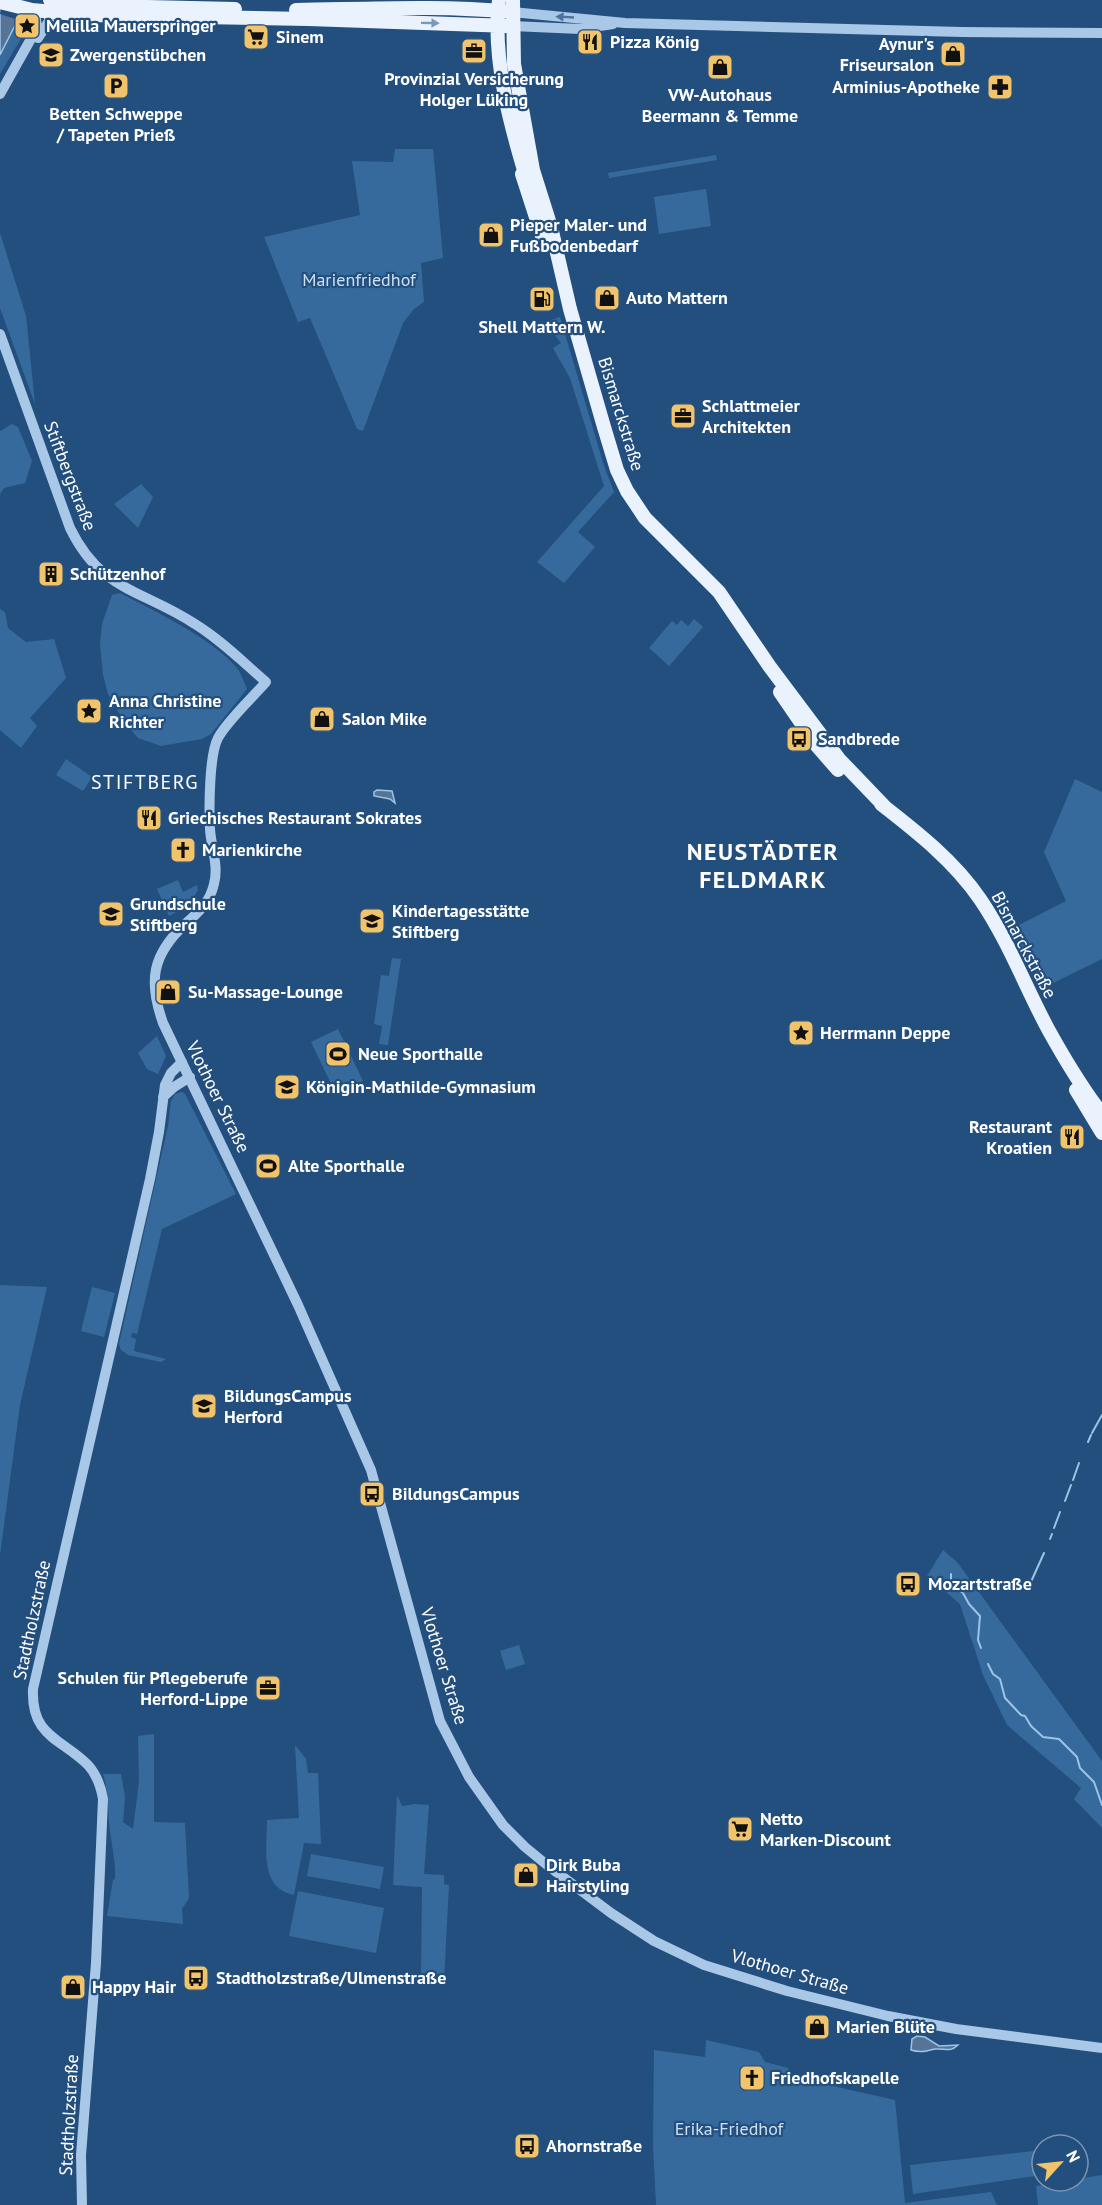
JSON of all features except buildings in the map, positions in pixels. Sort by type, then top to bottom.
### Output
[{"type":"main road","points":[[0,2],[32,10],[50,4],[124,16],[308,19],[513,13]]},
{"type":"main road","name":"Bismarckstraße","points":[[498,12],[504,87],[512,131],[560,266]]},
{"type":"main road","name":"Bismarckstraße","points":[[513,13],[514,64],[533,170],[551,227],[601,416],[617,470],[627,491],[645,518],[719,592],[770,668],[839,759],[887,809],[951,864],[980,898],[1003,938],[1076,1090],[1102,1133]]},
{"type":"main road","points":[[512,131],[516,154],[544,242]]},
{"type":"main road","name":"Bismarckstraße","points":[[1048,1028],[1102,1114]]},
{"type":"street","points":[[18,63],[49,21],[50,4]]},
{"type":"street","points":[[0,94],[37,28],[32,10]]},
{"type":"street","points":[[513,13],[580,29],[626,23],[962,32],[1102,33]]},
{"type":"street","name":"Stiftbergstraße","points":[[0,334],[70,528],[91,562],[115,583],[194,623],[230,650],[266,682],[217,739],[209,807],[210,835],[215,861],[214,883],[207,902],[200,911],[170,939]]},
{"type":"street","name":"Vlothoer Straße","points":[[170,939],[157,963],[154,986],[155,998],[163,1023],[298,1305],[371,1470],[440,1721],[469,1777],[503,1825],[547,1865],[611,1912],[654,1941],[704,1965],[781,1990],[888,2016],[956,2029],[1102,2048]]},
{"type":"street","name":"Stadtholzstraße","points":[[82,2205],[81,2155],[96,1963],[103,1799],[98,1780],[88,1765],[44,1731],[35,1710],[33,1689],[150,1179],[165,1085],[171,1073],[182,1062]]},
{"type":"street","points":[[163,1098],[174,1087],[190,1077]]},
{"type":"green space","points":[[0,12],[22,19],[25,32],[0,74]]},
{"type":"green space","name":"Marienfriedhof","points":[[395,149],[433,149],[443,258],[421,263],[424,302],[414,309],[403,323],[363,431],[357,429],[310,318],[298,322],[264,237],[360,215],[352,161],[393,162]]},
{"type":"green space","points":[[716,155],[717,160],[609,178],[608,173]]},
{"type":"green space","points":[[706,189],[711,226],[659,234],[654,197]]},
{"type":"green space","points":[[0,233],[26,316],[35,404],[0,308]]},
{"type":"green space","points":[[560,317],[604,466],[614,492],[578,532],[595,547],[564,583],[537,562],[604,486],[570,378],[553,348],[561,343],[545,322]]},
{"type":"green space","points":[[12,424],[18,427],[32,461],[25,483],[4,488],[0,494],[0,431]]},
{"type":"green space","points":[[141,484],[153,497],[138,528],[114,504]]},
{"type":"green space","points":[[120,593],[198,636],[226,657],[238,670],[247,689],[211,734],[202,739],[161,746],[138,738],[123,720],[108,694],[103,675],[100,644],[102,624],[112,595]]},
{"type":"green space","points":[[0,609],[5,612],[8,628],[26,642],[54,639],[66,678],[30,718],[37,726],[21,748],[0,730]]},
{"type":"green space","points":[[694,619],[703,627],[669,666],[649,648],[672,621],[677,625],[681,620],[688,626]]},
{"type":"green space","points":[[66,759],[92,777],[83,791],[56,775]]},
{"type":"green space","points":[[1075,779],[1102,792],[1102,959],[1041,989],[1013,928],[1066,901],[1044,852]]},
{"type":"green space","points":[[178,880],[183,892],[197,885],[198,890],[189,906],[169,916],[157,889]]},
{"type":"green space","points":[[392,958],[401,959],[388,1045],[379,1044],[382,1026],[374,1024],[381,975],[389,976]]},
{"type":"green space","name":"Neue Sporthalle","points":[[338,1029],[363,1081],[336,1094],[311,1042]]},
{"type":"green space","points":[[157,1036],[166,1056],[158,1074],[147,1069],[138,1053]]},
{"type":"green space","points":[[182,1092],[236,1194],[162,1229],[137,1334],[132,1333],[131,1337],[136,1339],[134,1351],[166,1359],[161,1362],[128,1355],[121,1350],[119,1344],[168,1126],[171,1101],[175,1094]]},
{"type":"green space","points":[[0,1285],[47,1287],[20,1405],[0,1555]]},
{"type":"green space","points":[[92,1287],[115,1293],[104,1337],[81,1331]]},
{"type":"green space","points":[[943,1550],[957,1562],[1102,1761],[1102,1828],[1074,1799],[1081,1788],[1007,1725],[983,1675],[960,1604],[927,1576]]},
{"type":"green space","points":[[519,1645],[525,1664],[506,1670],[500,1651]]},
{"type":"green space","points":[[154,1734],[154,1822],[185,1823],[189,1898],[182,1909],[183,1924],[107,1916],[115,1873],[108,1796],[103,1774],[121,1774],[125,1797],[123,1822],[133,1829],[139,1782],[138,1736]]},
{"type":"green space","points":[[295,1745],[306,1759],[308,1773],[318,1773],[321,1844],[304,1843],[294,1895],[283,1891],[270,1876],[266,1843],[267,1820],[299,1818]]},
{"type":"green space","points":[[397,1795],[402,1806],[429,1805],[424,1874],[444,1875],[444,1884],[449,1885],[444,1981],[421,1981],[422,1887],[393,1885]]},
{"type":"green space","points":[[311,1854],[384,1867],[380,1889],[307,1876]]},
{"type":"green space","points":[[298,1891],[384,1908],[376,1953],[289,1936]]},
{"type":"green space","name":"Erika-Friedhof","points":[[706,2040],[759,2052],[765,2062],[788,2068],[793,2077],[895,2100],[905,2203],[991,2192],[997,2205],[656,2205],[653,2146],[654,2050],[705,2057]]},
{"type":"green space","points":[[1030,2151],[1030,2177],[913,2194],[910,2165]]},
{"type":"green space","points":[[1102,2175],[1102,2205],[1038,2205],[1037,2193],[1090,2193],[1090,2177]]},
{"type":"shaded area","points":[[28,0],[0,55],[0,10]]},
{"type":"shaded area","points":[[377,790],[392,791],[395,803],[390,799],[374,796]]},
{"type":"shaded area","points":[[917,2036],[925,2037],[939,2046],[958,2045],[950,2050],[935,2049],[920,2052],[911,2050],[912,2039]]},
{"type":"pier","points":[[2,0],[31,0],[21,21],[0,14]]},
{"type":"waterway","points":[[1092,1433],[1102,1415]]},
{"type":"waterway","points":[[1088,1442],[1091,1435]]},
{"type":"waterway","points":[[1073,1480],[1079,1463]]},
{"type":"waterway","points":[[1065,1501],[1071,1485]]},
{"type":"waterway","points":[[1054,1528],[1060,1512]]},
{"type":"waterway","points":[[1050,1539],[1052,1534]]},
{"type":"waterway","points":[[1030,1584],[1044,1553]]},
{"type":"waterway","points":[[951,1574],[951,1584],[963,1593],[980,1616],[978,1640],[981,1648]]},
{"type":"waterway","points":[[988,1664],[993,1674],[1000,1679],[1005,1698],[1021,1715],[1025,1716],[1031,1726],[1043,1737],[1059,1739],[1077,1757],[1080,1768],[1094,1782],[1102,1805]]},
{"type":"place","name":"Melilla Mauerspringer","points":[[27,26]]},
{"type":"place","name":"Sinem","points":[[256,37]]},
{"type":"place","name":"Pizza König","points":[[590,42]]},
{"type":"place","name":"Provinzial Versicherung Holger Lüking","points":[[474,51]]},
{"type":"place","name":"Aynur's Friseursalon","points":[[953,54]]},
{"type":"place","name":"Zwergenstübchen","points":[[51,55]]},
{"type":"place","name":"VW-Autohaus Beermann & Temme","points":[[720,67]]},
{"type":"place","name":"Betten Schweppe / Tapeten Prieß","points":[[116,86]]},
{"type":"place","name":"Arminius-Apotheke","points":[[1000,87]]},
{"type":"place","name":"Pieper Maler- und Fußbodenbedarf","points":[[491,235]]},
{"type":"place","name":"Auto Mattern","points":[[607,298]]},
{"type":"place","name":"Shell Mattern W.","points":[[542,299]]},
{"type":"place","name":"Schlattmeier Architekten","points":[[683,416]]},
{"type":"place","name":"Schützenhof","points":[[51,574]]},
{"type":"place","name":"Anna Christine Richter","points":[[89,711]]},
{"type":"place","name":"Salon Mike","points":[[322,719]]},
{"type":"place","name":"Sandbrede","points":[[799,739]]},
{"type":"place","name":"Griechisches Restaurant Sokrates","points":[[149,818]]},
{"type":"place","name":"Marienkirche","points":[[183,850]]},
{"type":"place","name":"Grundschule Stiftberg","points":[[111,914]]},
{"type":"place","name":"Kindertagesstätte Stiftberg","points":[[372,921]]},
{"type":"place","name":"Su-Massage-Lounge","points":[[168,992]]},
{"type":"place","name":"Herrmann Deppe","points":[[801,1033]]},
{"type":"place","name":"Neue Sporthalle","points":[[338,1054]]},
{"type":"place","name":"Königin-Mathilde-Gymnasium","points":[[287,1087]]},
{"type":"place","name":"Restaurant Kroatien","points":[[1072,1137]]},
{"type":"place","name":"Alte Sporthalle","points":[[268,1166]]},
{"type":"place","name":"BildungsCampus Herford","points":[[204,1406]]},
{"type":"place","name":"BildungsCampus","points":[[372,1494]]},
{"type":"place","name":"Mozartstraße","points":[[908,1584]]},
{"type":"place","name":"Schulen für Pflegeberufe Herford-Lippe","points":[[268,1688]]},
{"type":"place","name":"Netto Marken-Discount","points":[[740,1829]]},
{"type":"place","name":"Dirk Buba Hairstyling","points":[[526,1875]]},
{"type":"place","name":"Stadtholzstraße/Ulmenstraße","points":[[196,1978]]},
{"type":"place","name":"Happy Hair","points":[[73,1987]]},
{"type":"place","name":"Marien Blüte","points":[[817,2027]]},
{"type":"place","name":"Friedhofskapelle","points":[[752,2078]]},
{"type":"place","name":"Ahornstraße","points":[[527,2146]]},
{"type":"district","name":"STIFTBERG","points":[[145,782]]},
{"type":"district","name":"NEUSTÄDTER FELDMARK","points":[[763,866]]}]
